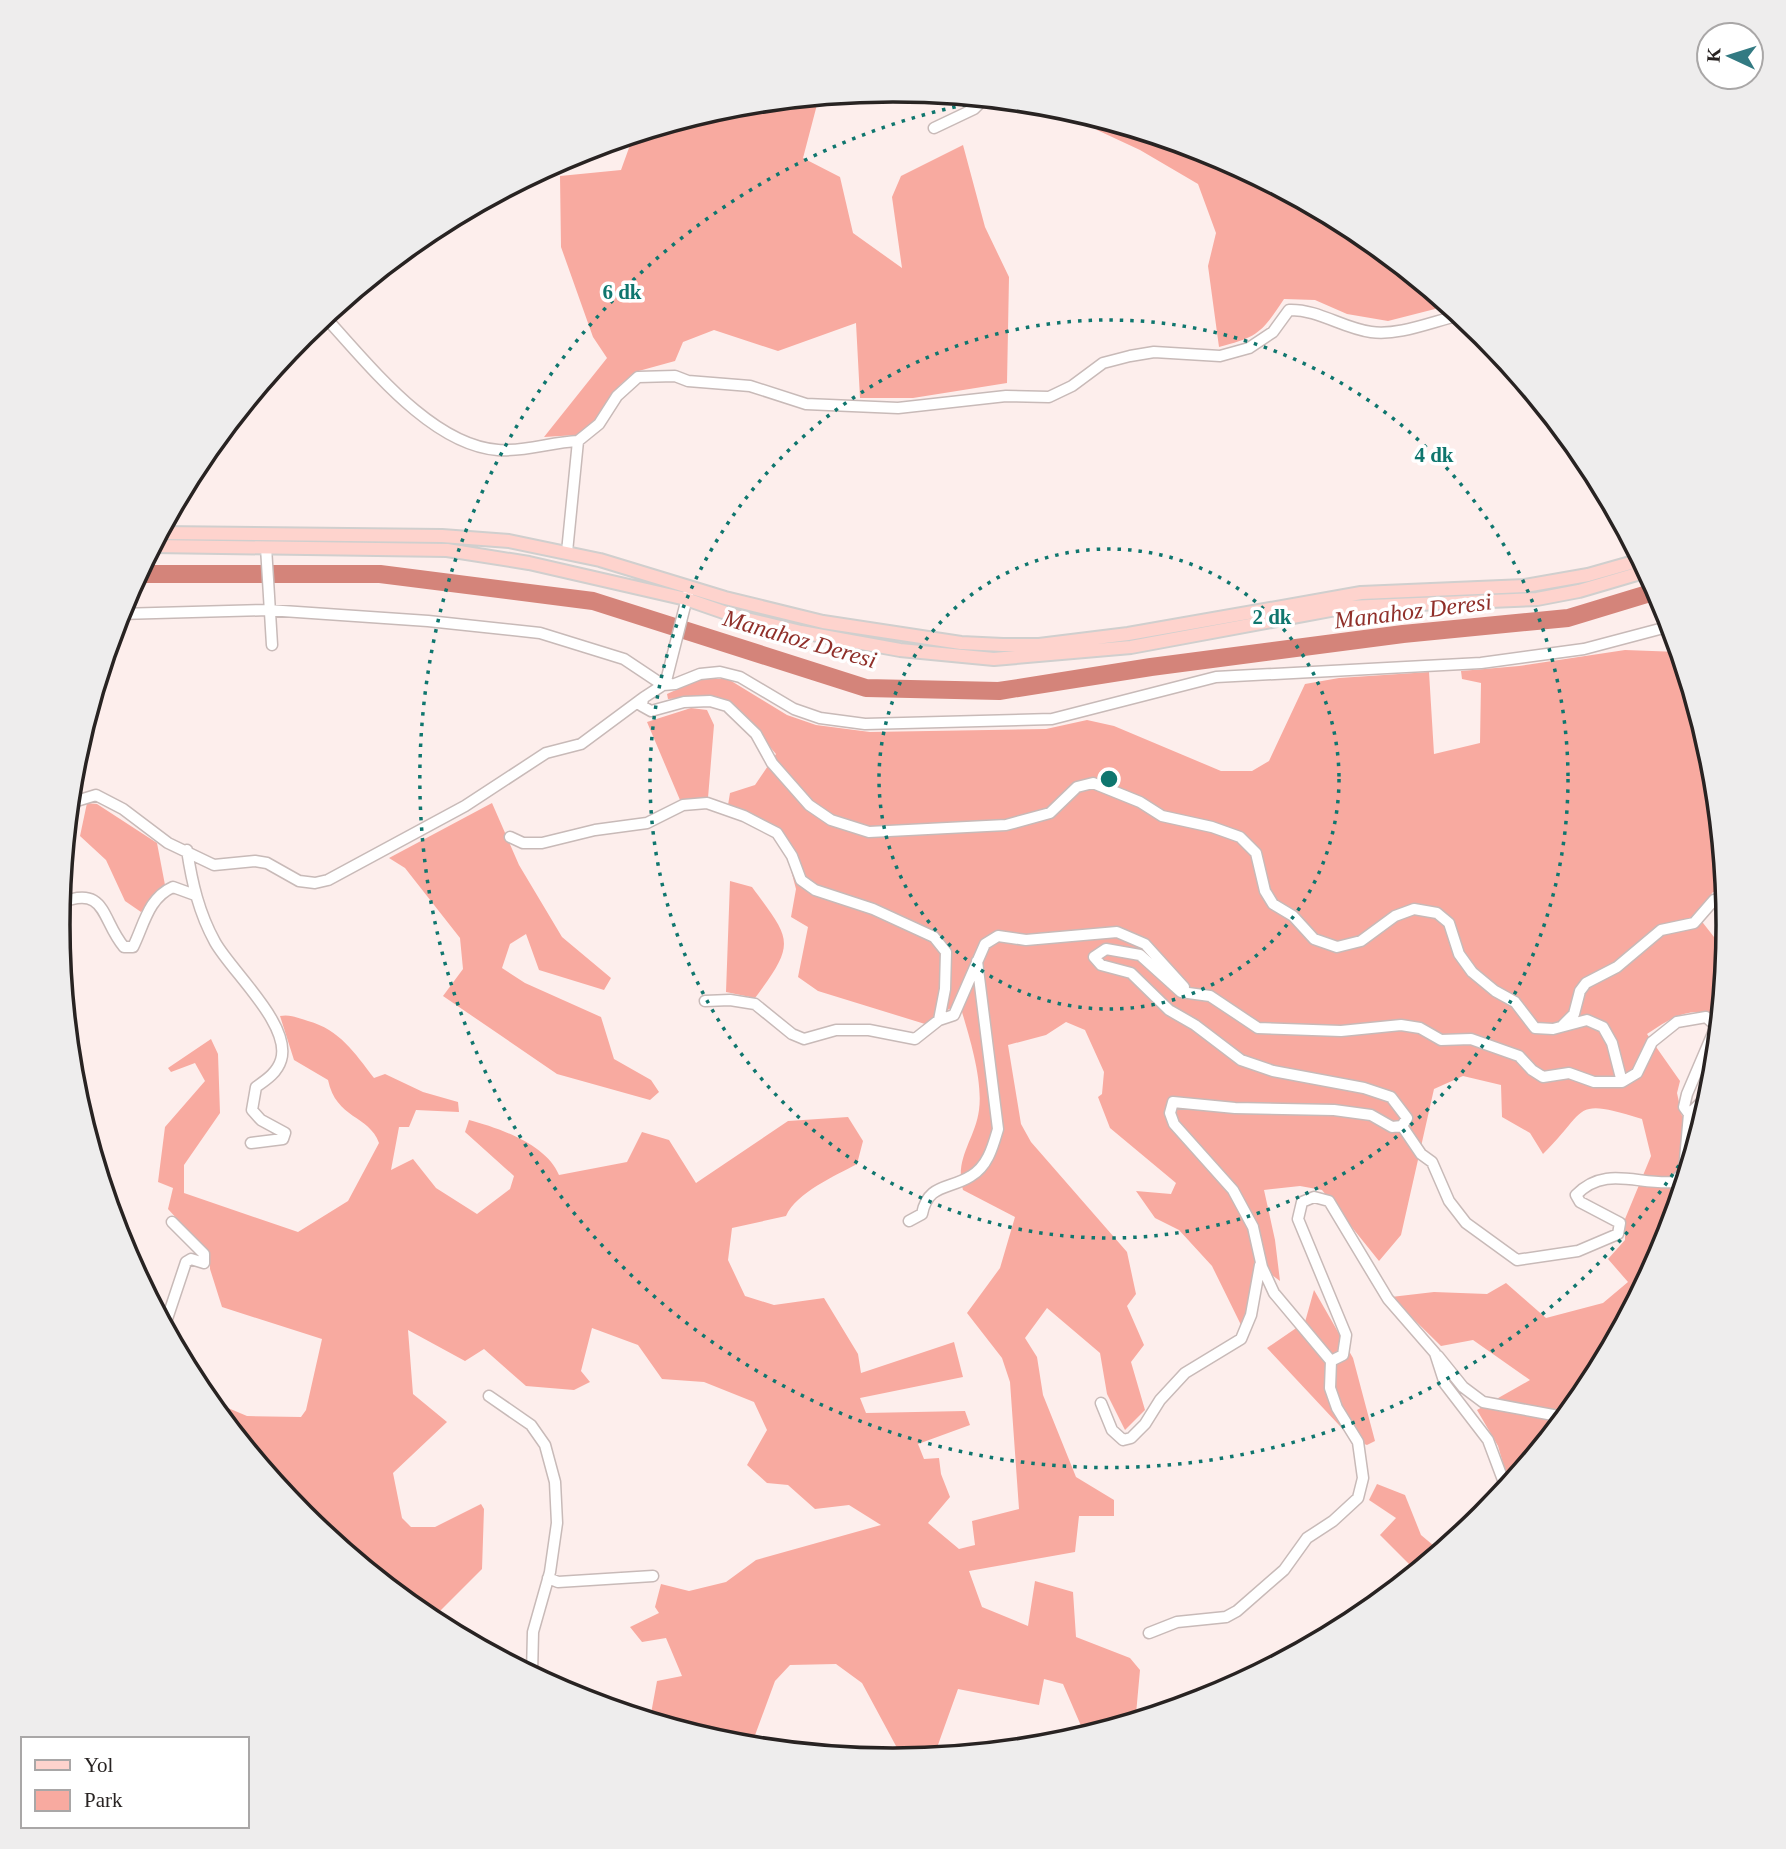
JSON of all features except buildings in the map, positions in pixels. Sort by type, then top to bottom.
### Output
[{"type":"main road","points":[[169,533],[442,536],[509,541],[567,552],[738,617],[801,632],[900,650],[1022,659],[1131,647],[1347,607],[1537,599],[1579,591],[1637,574]]},
{"type":"main road","points":[[163,546],[266,551],[447,550],[529,563],[687,598],[725,598],[848,626],[961,643],[1039,645],[1128,634],[1361,593],[1525,586],[1588,575],[1632,563]]},
{"type":"street","points":[[934,128],[977,106]]},
{"type":"street","points":[[331,324],[371,371],[408,405],[467,443],[498,450],[578,442],[599,424],[617,396],[638,377],[676,376],[688,381],[750,386],[806,404],[898,408],[1006,396],[1049,397],[1072,386],[1103,363],[1142,354],[1220,356],[1249,348],[1273,332],[1289,310],[1307,309],[1333,322],[1387,333],[1449,318]]},
{"type":"street","points":[[567,552],[578,442]]},
{"type":"street","points":[[266,551],[267,607],[272,645]]},
{"type":"street","points":[[80,800],[96,795],[123,809],[168,843],[214,865],[255,860],[267,863],[299,881],[315,883],[328,880],[455,812],[546,753],[581,744],[665,681],[687,598]]},
{"type":"street","points":[[132,613],[267,607],[540,634],[624,659],[675,684],[701,674],[720,672],[740,677],[794,709],[820,718],[865,724],[1052,719],[1216,677],[1481,663],[1584,649],[1660,629]]},
{"type":"street","points":[[643,698],[642,706],[651,711],[684,702],[710,701],[727,706],[756,734],[772,763],[808,806],[831,820],[869,832],[916,832],[1006,825],[1050,813],[1077,787],[1093,783],[1140,802],[1162,816],[1240,837],[1256,853],[1265,891],[1273,904],[1293,916],[1314,939],[1337,947],[1361,941],[1395,916],[1415,909],[1437,913],[1449,923],[1459,954],[1472,972],[1495,991],[1515,1002],[1535,1028],[1560,1028],[1587,1020],[1603,1027],[1612,1043],[1622,1082]]},
{"type":"street","points":[[510,837],[523,843],[542,843],[595,830],[647,823],[683,806],[695,804],[707,803],[744,816],[777,833],[792,856],[801,880],[815,890],[873,909],[934,937],[946,952],[945,989],[939,1020]]},
{"type":"street","points":[[187,850],[195,895],[203,919],[217,945],[267,1013],[282,1043],[282,1059],[272,1075],[256,1087],[252,1110],[261,1120],[285,1133],[283,1139],[251,1143]]},
{"type":"street","points":[[71,898],[77,896],[92,898],[103,909],[118,940],[124,947],[133,947],[151,906],[162,891],[173,887],[195,895]]},
{"type":"street","points":[[1560,1028],[1574,1014],[1580,991],[1586,983],[1617,967],[1661,930],[1694,923],[1715,900]]},
{"type":"street","points":[[705,1002],[730,1000],[755,1004],[792,1034],[804,1039],[836,1030],[869,1030],[915,1039],[939,1020],[954,1015],[985,944],[998,936],[1026,940],[1118,932],[1145,944],[1182,986],[1197,994]]},
{"type":"street","points":[[1149,1633],[1177,1622],[1226,1617],[1237,1611],[1284,1570],[1307,1538],[1333,1521],[1358,1498],[1363,1478],[1358,1442],[1337,1408],[1330,1388],[1331,1360],[1273,1293],[1261,1261],[1253,1227],[1233,1190],[1174,1124],[1170,1113],[1173,1102],[1235,1108],[1334,1110],[1371,1115],[1392,1128],[1402,1126],[1407,1118],[1391,1097],[1364,1088],[1273,1071],[1241,1059],[1170,1010],[1131,974],[1101,965],[1094,957],[1106,949],[1140,954],[1181,992],[1210,996],[1258,1028],[1341,1031],[1401,1025],[1420,1028],[1441,1040],[1471,1039],[1519,1056],[1543,1077],[1569,1073],[1594,1082],[1622,1082],[1637,1073],[1652,1042],[1677,1022],[1706,1017],[1710,1021]]},
{"type":"street","points":[[909,1221],[922,1214],[924,1204],[935,1189],[972,1175],[992,1153],[998,1129],[977,961]]},
{"type":"street","points":[[1686,1143],[1689,1114],[1684,1107],[1706,1049]]},
{"type":"street","points":[[1689,1114],[1695,1109]]},
{"type":"street","points":[[1402,1126],[1420,1154],[1432,1162],[1449,1201],[1465,1223],[1517,1260],[1578,1251],[1618,1234],[1620,1223],[1580,1202],[1576,1195],[1589,1181],[1611,1177],[1674,1182]]},
{"type":"street","points":[[1331,1360],[1343,1355],[1346,1335],[1298,1219],[1302,1202],[1314,1196],[1329,1201],[1388,1299],[1463,1387],[1483,1402],[1554,1415]]},
{"type":"street","points":[[169,1314],[186,1262],[191,1259],[204,1263],[205,1254],[172,1222]]},
{"type":"street","points":[[1101,1402],[1112,1430],[1123,1440],[1131,1438],[1185,1373],[1241,1339],[1251,1315],[1261,1261]]},
{"type":"street","points":[[1435,1353],[1445,1384],[1488,1440],[1502,1477]]},
{"type":"street","points":[[489,1396],[531,1425],[545,1445],[555,1482],[557,1523],[548,1578],[533,1632],[532,1664]]},
{"type":"street","points":[[548,1578],[558,1582],[653,1576]]},
{"type":"green space","points":[[817,106],[803,158],[840,177],[853,233],[902,268],[892,197],[901,176],[963,145],[985,227],[1009,277],[1007,383],[913,398],[860,398],[856,323],[778,351],[714,330],[683,342],[675,361],[635,372],[620,385],[598,417],[577,435],[544,437],[607,358],[593,337],[561,247],[560,176],[621,170],[630,144],[732,117]]},
{"type":"green space","points":[[1095,127],[1158,145],[1257,186],[1350,240],[1436,306],[1435,309],[1388,321],[1347,314],[1315,300],[1284,299],[1258,332],[1219,347],[1208,266],[1216,233],[1198,184],[1140,150]]},
{"type":"green space","points":[[1625,650],[1669,652],[1688,711],[1709,817],[1715,892],[1696,914],[1716,936],[1711,1015],[1691,1012],[1673,1018],[1647,1034],[1680,1081],[1677,1093],[1682,1116],[1692,1119],[1672,1189],[1653,1239],[1606,1336],[1546,1426],[1506,1473],[1498,1446],[1477,1410],[1530,1380],[1473,1340],[1441,1346],[1391,1297],[1434,1292],[1487,1294],[1506,1283],[1546,1318],[1603,1303],[1628,1282],[1608,1259],[1625,1240],[1625,1219],[1651,1156],[1642,1119],[1603,1109],[1583,1111],[1543,1154],[1530,1133],[1502,1117],[1501,1085],[1463,1076],[1434,1089],[1401,1235],[1379,1261],[1322,1190],[1300,1186],[1264,1190],[1275,1240],[1280,1281],[1255,1262],[1249,1302],[1241,1325],[1212,1266],[1179,1230],[1155,1218],[1136,1191],[1171,1194],[1176,1183],[1110,1128],[1098,1097],[1102,1094],[1104,1072],[1085,1030],[1066,1022],[1046,1035],[1008,1045],[1021,1124],[1031,1142],[1127,1252],[1136,1294],[1127,1306],[1144,1345],[1131,1362],[1145,1410],[1125,1430],[1107,1394],[1100,1353],[1047,1308],[1025,1338],[1037,1357],[1043,1395],[1076,1477],[1114,1500],[1114,1516],[1079,1516],[1075,1552],[969,1571],[982,1607],[1028,1626],[1035,1581],[1073,1592],[1076,1637],[1130,1658],[1140,1670],[1136,1710],[1081,1725],[1063,1684],[1044,1679],[1039,1705],[958,1689],[937,1746],[897,1748],[862,1683],[836,1664],[790,1665],[775,1681],[755,1735],[652,1711],[657,1681],[682,1676],[666,1638],[642,1642],[630,1627],[659,1613],[655,1607],[661,1584],[689,1591],[726,1582],[756,1560],[881,1525],[849,1505],[815,1509],[788,1485],[767,1483],[747,1465],[767,1430],[754,1402],[704,1382],[662,1379],[638,1345],[592,1328],[581,1371],[590,1382],[574,1390],[526,1386],[484,1349],[465,1361],[408,1330],[413,1394],[447,1422],[393,1473],[402,1518],[411,1527],[435,1527],[481,1504],[484,1509],[482,1569],[440,1611],[350,1543],[311,1506],[274,1467],[227,1408],[247,1416],[301,1417],[306,1410],[322,1339],[222,1307],[210,1269],[210,1255],[168,1209],[173,1188],[158,1182],[165,1127],[205,1081],[195,1063],[171,1072],[168,1068],[211,1039],[218,1054],[220,1113],[184,1165],[184,1193],[298,1232],[348,1201],[379,1143],[368,1127],[338,1102],[328,1080],[294,1060],[280,1016],[291,1016],[329,1030],[353,1051],[374,1078],[385,1074],[423,1092],[458,1102],[459,1112],[416,1110],[409,1127],[399,1127],[391,1170],[413,1159],[436,1188],[477,1214],[510,1189],[514,1176],[465,1132],[469,1120],[507,1133],[533,1146],[553,1164],[559,1175],[627,1162],[642,1132],[669,1140],[696,1183],[788,1121],[848,1117],[863,1141],[857,1164],[807,1192],[791,1207],[786,1216],[732,1228],[728,1260],[745,1296],[774,1305],[824,1298],[858,1354],[861,1373],[954,1342],[963,1377],[860,1398],[866,1413],[965,1411],[970,1425],[918,1444],[924,1459],[939,1458],[941,1474],[950,1497],[928,1523],[959,1549],[975,1545],[972,1521],[1019,1509],[1010,1382],[1002,1358],[967,1313],[1000,1268],[1015,1217],[963,1190],[961,1168],[977,1121],[980,1099],[975,1060],[962,1012],[951,1008],[925,1024],[818,991],[798,977],[808,927],[791,917],[796,889],[781,833],[728,805],[730,793],[755,785],[776,754],[736,708],[715,696],[668,699],[667,694],[700,679],[728,679],[787,715],[816,725],[870,732],[1046,729],[1087,720],[1114,726],[1221,771],[1252,771],[1269,761],[1305,684],[1339,678],[1429,672],[1434,754],[1480,743],[1481,683],[1462,679],[1461,671],[1519,666]]},
{"type":"green space","points":[[691,708],[707,710],[714,725],[708,798],[680,800],[647,722]]},
{"type":"green space","points":[[87,803],[97,804],[157,843],[165,885],[141,912],[125,901],[106,860],[80,836]]},
{"type":"green space","points":[[492,803],[519,865],[562,937],[611,978],[604,990],[539,970],[526,934],[510,944],[502,968],[525,983],[601,1017],[614,1059],[651,1080],[659,1092],[650,1100],[557,1074],[443,996],[463,969],[460,938],[405,868],[389,858]]},
{"type":"green space","points":[[730,881],[752,887],[775,919],[784,941],[778,964],[755,998],[726,992]]},
{"type":"green space","points":[[1314,1290],[1353,1358],[1375,1441],[1367,1445],[1353,1440],[1267,1348],[1305,1322]]},
{"type":"green space","points":[[1377,1484],[1405,1495],[1421,1535],[1433,1545],[1409,1564],[1380,1535],[1396,1518],[1369,1500]]},
{"type":"waterway","name":"Manahoz Deresi","points":[[149,574],[380,574],[593,601],[866,688],[999,691],[1151,667],[1403,634],[1568,618],[1646,594]]}]
